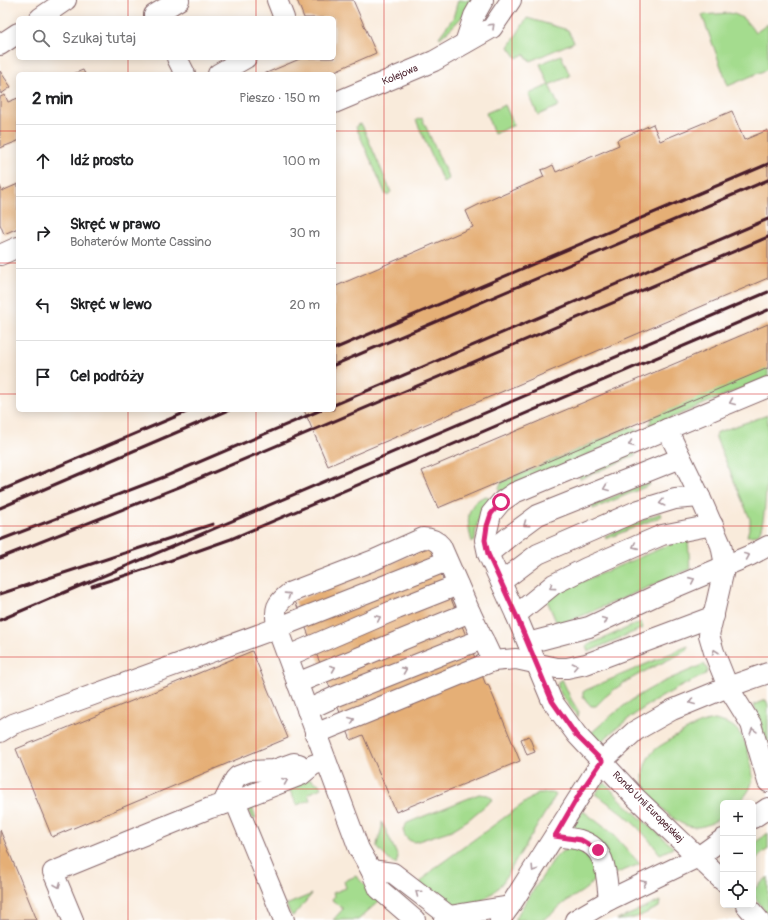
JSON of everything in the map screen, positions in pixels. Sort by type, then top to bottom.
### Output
[{"type":"street","points":[[43,16],[66,0]]},
{"type":"street","points":[[155,16],[154,15],[179,0]]},
{"type":"street","points":[[277,0],[283,16]]},
{"type":"street","points":[[465,43],[474,16],[483,0]]},
{"type":"street","name":"Kolejowa","points":[[336,102],[434,61],[492,28],[511,0]]},
{"type":"street","points":[[0,45],[16,34]]},
{"type":"street","points":[[178,60],[184,72]]},
{"type":"street","points":[[222,72],[242,60]]},
{"type":"street","points":[[0,255],[16,248]]},
{"type":"street","name":"Rondo Unii Europejskiej","points":[[720,878],[636,798],[576,735],[552,701],[516,615],[488,554],[485,540],[491,514],[501,502],[514,493],[768,387]]},
{"type":"street","points":[[667,429],[700,497],[721,545],[725,565],[709,635],[728,687],[751,724],[768,782]]},
{"type":"street","points":[[488,554],[538,515],[681,458]]},
{"type":"street","points":[[501,582],[538,554],[625,516],[655,504],[675,499],[700,497]]},
{"type":"street","points":[[516,615],[554,584],[586,568],[662,535],[713,525]]},
{"type":"street","points":[[416,920],[379,889],[371,870],[358,848],[319,763],[315,734],[277,628],[275,611],[280,600],[290,592],[380,557],[423,538],[430,538],[438,542],[441,546],[493,661]]},
{"type":"street","points":[[528,643],[589,627],[768,546]]},
{"type":"street","points":[[0,732],[13,724],[277,628],[447,561]]},
{"type":"street","points":[[288,656],[397,609],[458,585]]},
{"type":"street","points":[[297,683],[470,612]]},
{"type":"street","points":[[315,734],[493,661],[516,659],[557,668],[567,668],[586,664],[714,616]]},
{"type":"street","points":[[307,710],[337,696],[483,639]]},
{"type":"street","points":[[371,870],[392,873],[447,918],[505,913],[555,836],[580,793],[602,761],[635,731],[672,710],[728,687],[768,673]]},
{"type":"street","points":[[73,920],[53,872],[210,808],[228,799],[274,770],[294,763],[319,763]]},
{"type":"street","points":[[228,799],[301,775],[319,763]]},
{"type":"street","points":[[228,799],[284,920]]},
{"type":"street","points":[[756,816],[768,808]]},
{"type":"street","points":[[555,836],[581,840],[598,850],[605,865],[608,900]]},
{"type":"street","points":[[575,920],[608,900],[698,857],[720,841]]},
{"type":"street","points":[[749,908],[759,920]]},
{"type":"green space","points":[[458,0],[475,0],[459,20],[440,38],[439,37],[453,18]]},
{"type":"green space","points":[[729,13],[738,15],[755,33],[768,24],[768,69],[728,86],[702,15]]},
{"type":"green space","points":[[527,18],[568,30],[574,42],[530,61],[524,54],[517,58],[509,47]]},
{"type":"green space","points":[[561,55],[570,76],[549,85],[540,64]]},
{"type":"green space","points":[[549,85],[559,106],[538,115],[529,94]]},
{"type":"green space","points":[[505,105],[514,125],[494,134],[486,113]]},
{"type":"green space","points":[[422,118],[449,179],[443,182],[416,120]]},
{"type":"green space","points":[[360,124],[362,125],[391,192],[388,195],[386,195],[356,127]]},
{"type":"green space","points":[[768,367],[768,377],[650,427],[649,426],[652,417]]},
{"type":"green space","points":[[768,415],[766,496],[762,525],[758,534],[754,536],[747,536],[750,519],[716,435],[718,432]]},
{"type":"green space","points":[[630,427],[636,429],[638,433],[500,492],[499,488],[502,482]]},
{"type":"green space","points":[[634,451],[636,455],[580,479],[579,475]]},
{"type":"green space","points":[[648,482],[650,485],[593,509],[592,506]]},
{"type":"green space","points":[[486,496],[491,498],[479,518],[475,541],[472,542],[468,522],[469,515],[474,504],[479,499]]},
{"type":"green space","points":[[660,513],[662,516],[606,539],[605,536]]},
{"type":"green space","points":[[688,538],[690,569],[570,621],[557,624],[546,598]]},
{"type":"green space","points":[[641,622],[643,628],[588,652],[586,646]]},
{"type":"green space","points":[[688,646],[688,649],[682,653],[625,682],[596,706],[591,706],[583,697],[583,692],[586,690]]},
{"type":"green space","points":[[704,664],[708,670],[705,675],[677,688],[638,712],[602,741],[599,742],[590,734],[614,713],[649,689]]},
{"type":"green space","points":[[562,679],[579,712],[578,717],[558,688],[558,682]]},
{"type":"green space","points":[[766,700],[768,705],[768,745],[754,705]]},
{"type":"green space","points":[[715,720],[733,726],[737,730],[745,742],[752,767],[752,779],[748,791],[741,800],[720,800],[720,818],[705,826],[693,827],[680,823],[673,818],[649,795],[644,785],[643,774],[648,759],[658,747],[693,727]]},
{"type":"green space","points":[[310,779],[319,784],[321,788],[308,794],[310,800],[297,805],[289,789],[251,805],[256,818],[253,819],[246,803]]},
{"type":"green space","points":[[605,783],[625,804],[673,848],[660,854],[646,836],[630,821],[614,807],[595,794]]},
{"type":"green space","points":[[538,793],[552,793],[556,795],[503,882],[494,892],[480,902],[457,906],[445,902],[420,883],[432,870]]},
{"type":"green space","points":[[479,794],[488,795],[493,799],[468,820],[452,830],[415,842],[408,840],[405,836],[403,829],[407,823]]},
{"type":"green space","points":[[583,811],[612,833],[640,864],[615,874],[571,830]]},
{"type":"green space","points":[[382,822],[398,857],[396,864],[388,859],[377,847]]},
{"type":"green space","points":[[768,833],[768,849],[756,859],[756,842]]},
{"type":"green space","points":[[569,849],[576,849],[588,855],[595,869],[593,881],[583,891],[542,920],[514,920],[554,859],[561,852]]},
{"type":"green space","points":[[356,876],[380,900],[358,920],[333,920],[343,909],[332,900],[334,896],[333,893],[346,888],[344,881]]},
{"type":"green space","points":[[768,877],[768,915],[756,899],[756,887]]},
{"type":"green space","points":[[312,894],[294,915],[292,916],[286,905]]},
{"type":"green space","points":[[660,901],[659,907],[644,914],[634,918],[617,920]]},
{"type":"building","points":[[297,0],[353,0],[376,53],[333,72],[269,72],[297,60],[336,60],[336,16],[303,16]]},
{"type":"building","points":[[0,71],[11,87],[1,94],[0,92]]},
{"type":"building","points":[[5,95],[8,102],[16,99],[16,142],[0,148],[0,97]]},
{"type":"building","points":[[732,111],[744,140],[768,130],[768,278],[328,466],[305,412],[336,412],[336,286],[473,227],[466,211],[499,195],[500,196],[544,177],[541,170],[553,165],[556,172],[619,145],[617,140],[653,124],[660,141]]},
{"type":"building","points":[[16,185],[16,229],[4,234],[0,224],[0,186],[2,191]]},
{"type":"building","points":[[768,324],[768,368],[438,508],[422,471]]},
{"type":"building","points":[[430,547],[486,685],[488,684],[520,761],[396,812],[363,735],[351,740],[295,601]]},
{"type":"building","points":[[252,651],[288,738],[52,837],[16,749]]},
{"type":"building","points":[[529,736],[535,752],[527,755],[521,739]]},
{"type":"building","points":[[0,830],[37,920],[0,920]]},
{"type":"railway","points":[[336,348],[768,164]]},
{"type":"railway","points":[[336,364],[768,180]]},
{"type":"railway","points":[[336,404],[768,219]]},
{"type":"railway","points":[[0,558],[179,487],[768,237]]},
{"type":"railway","points":[[0,620],[768,292]]},
{"type":"railway","points":[[92,586],[155,566],[231,539],[768,310]]},
{"type":"railway","points":[[0,491],[186,412]]},
{"type":"railway","points":[[0,508],[224,412]]},
{"type":"railway","points":[[0,540],[164,477],[316,412]]},
{"type":"railway","points":[[0,594],[213,524]]},
{"type":"route","points":[[501,502],[491,514],[487,526],[485,540],[488,554],[516,615],[552,701],[576,735],[602,761],[580,793],[555,836],[581,840],[598,850]]}]
